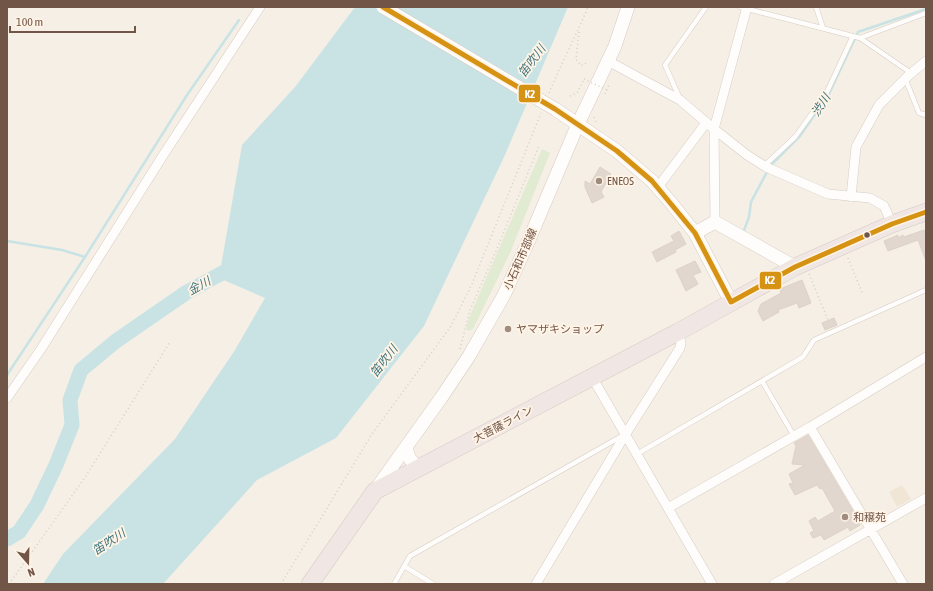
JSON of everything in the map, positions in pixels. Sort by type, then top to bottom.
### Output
[{"type":"highway","name":"大菩薩ライン","points":[[310,584],[375,491],[678,332],[731,302],[802,270],[892,224],[926,212]]},
{"type":"main road","points":[[383,7],[549,108],[578,124],[617,151],[658,187],[695,233],[731,302]]},
{"type":"main road","name":"小石和市部線","points":[[375,491],[442,398],[469,356],[504,295],[578,124],[608,61],[628,7]]},
{"type":"main road","points":[[695,233],[716,222],[802,270]]},
{"type":"main road","points":[[406,447],[410,460],[416,466],[421,467]]},
{"type":"street","points":[[7,398],[260,7]]},
{"type":"street","points":[[716,222],[714,129],[744,7]]},
{"type":"street","points":[[608,61],[680,100],[747,155],[768,168],[828,194],[870,198],[884,206],[892,224]]},
{"type":"street","points":[[851,197],[856,147],[880,105],[908,76],[926,61]]},
{"type":"street","points":[[658,187],[706,122]]},
{"type":"street","points":[[536,584],[625,435],[680,348],[681,343],[678,332]]},
{"type":"street","points":[[668,508],[810,427],[926,357]]},
{"type":"street","points":[[592,377],[712,584]]},
{"type":"street","points":[[7,390],[20,379]]},
{"type":"street","points":[[810,427],[903,584]]},
{"type":"street","points":[[774,584],[926,498]]},
{"type":"lane","points":[[680,100],[665,65],[706,7]]},
{"type":"lane","points":[[744,7],[860,38],[908,76],[920,113],[926,115]]},
{"type":"lane","points":[[816,7],[823,28]]},
{"type":"lane","points":[[860,38],[926,13]]},
{"type":"lane","points":[[768,168],[795,137],[826,94],[853,36]]},
{"type":"lane","points":[[637,454],[803,357],[814,340],[926,290]]},
{"type":"lane","points":[[762,381],[794,436]]},
{"type":"lane","points":[[394,584],[410,556],[625,435]]},
{"type":"lane","points":[[404,566],[434,584]]},
{"type":"path","points":[[549,93],[588,7]]},
{"type":"path","points":[[578,30],[576,59],[580,65],[584,65],[587,62]]},
{"type":"path","points":[[570,96],[577,93],[584,80],[608,90]]},
{"type":"path","points":[[281,584],[372,434],[451,326],[472,284],[549,108]]},
{"type":"path","points":[[459,354],[470,310],[494,256],[538,146]]},
{"type":"path","points":[[846,254],[863,295]]},
{"type":"path","points":[[802,270],[828,320]]},
{"type":"path","points":[[9,584],[84,478],[170,342]]},
{"type":"shaded area","points":[[902,485],[911,499],[897,507],[889,492]]},
{"type":"green space","points":[[542,149],[550,153],[510,253],[473,329],[468,331],[466,328],[469,318]]},
{"type":"water","name":"笛吹川","points":[[355,7],[568,7],[504,157],[424,326],[336,438],[257,480],[163,584],[43,584],[63,554],[175,439],[235,350],[265,298],[219,278],[242,145],[295,87]]},
{"type":"building","points":[[600,167],[611,174],[601,192],[604,197],[592,203],[585,187],[585,181],[590,184]]},
{"type":"building","points":[[924,230],[926,236],[926,261],[918,240],[888,251],[884,241],[898,235],[898,238],[903,235],[904,237]]},
{"type":"building","points":[[679,231],[686,244],[675,250],[676,252],[657,262],[652,252],[674,241],[671,236]]},
{"type":"building","points":[[695,261],[701,272],[693,275],[698,284],[686,291],[676,270]]},
{"type":"building","points":[[802,280],[811,303],[799,308],[797,303],[778,310],[779,312],[763,321],[758,311],[761,304],[781,293],[780,289]]},
{"type":"building","points":[[834,318],[837,325],[825,330],[822,323]]},
{"type":"building","points":[[808,435],[860,525],[850,531],[848,527],[824,540],[821,535],[813,538],[810,533],[814,531],[809,521],[815,517],[818,521],[835,511],[822,488],[820,489],[817,485],[795,495],[789,484],[793,483],[789,474],[805,465],[792,464],[796,446],[794,443]]},
{"type":"waterway","name":"渋川","points":[[770,166],[800,136],[829,94],[858,32],[926,9]]},
{"type":"waterway","points":[[7,375],[85,257],[187,95],[239,20]]},
{"type":"waterway","name":"渋川","points":[[743,233],[749,217],[751,202],[768,170]]},
{"type":"waterway","points":[[7,241],[62,250],[85,257]]},
{"type":"waterway","name":"金川","points":[[7,539],[19,532],[37,505],[56,465],[72,425],[70,400],[81,370],[116,341],[187,292],[237,265]]},
{"type":"transit line","name":"K2","points":[[383,7],[555,109],[617,151],[652,181],[695,233],[731,302],[795,267],[892,224],[926,212]]},
{"type":"place","name":"ENEOS","points":[[599,181]]},
{"type":"place","name":"ヤマザキショップ","points":[[508,329]]},
{"type":"place","name":"和穣苑","points":[[845,517]]}]
